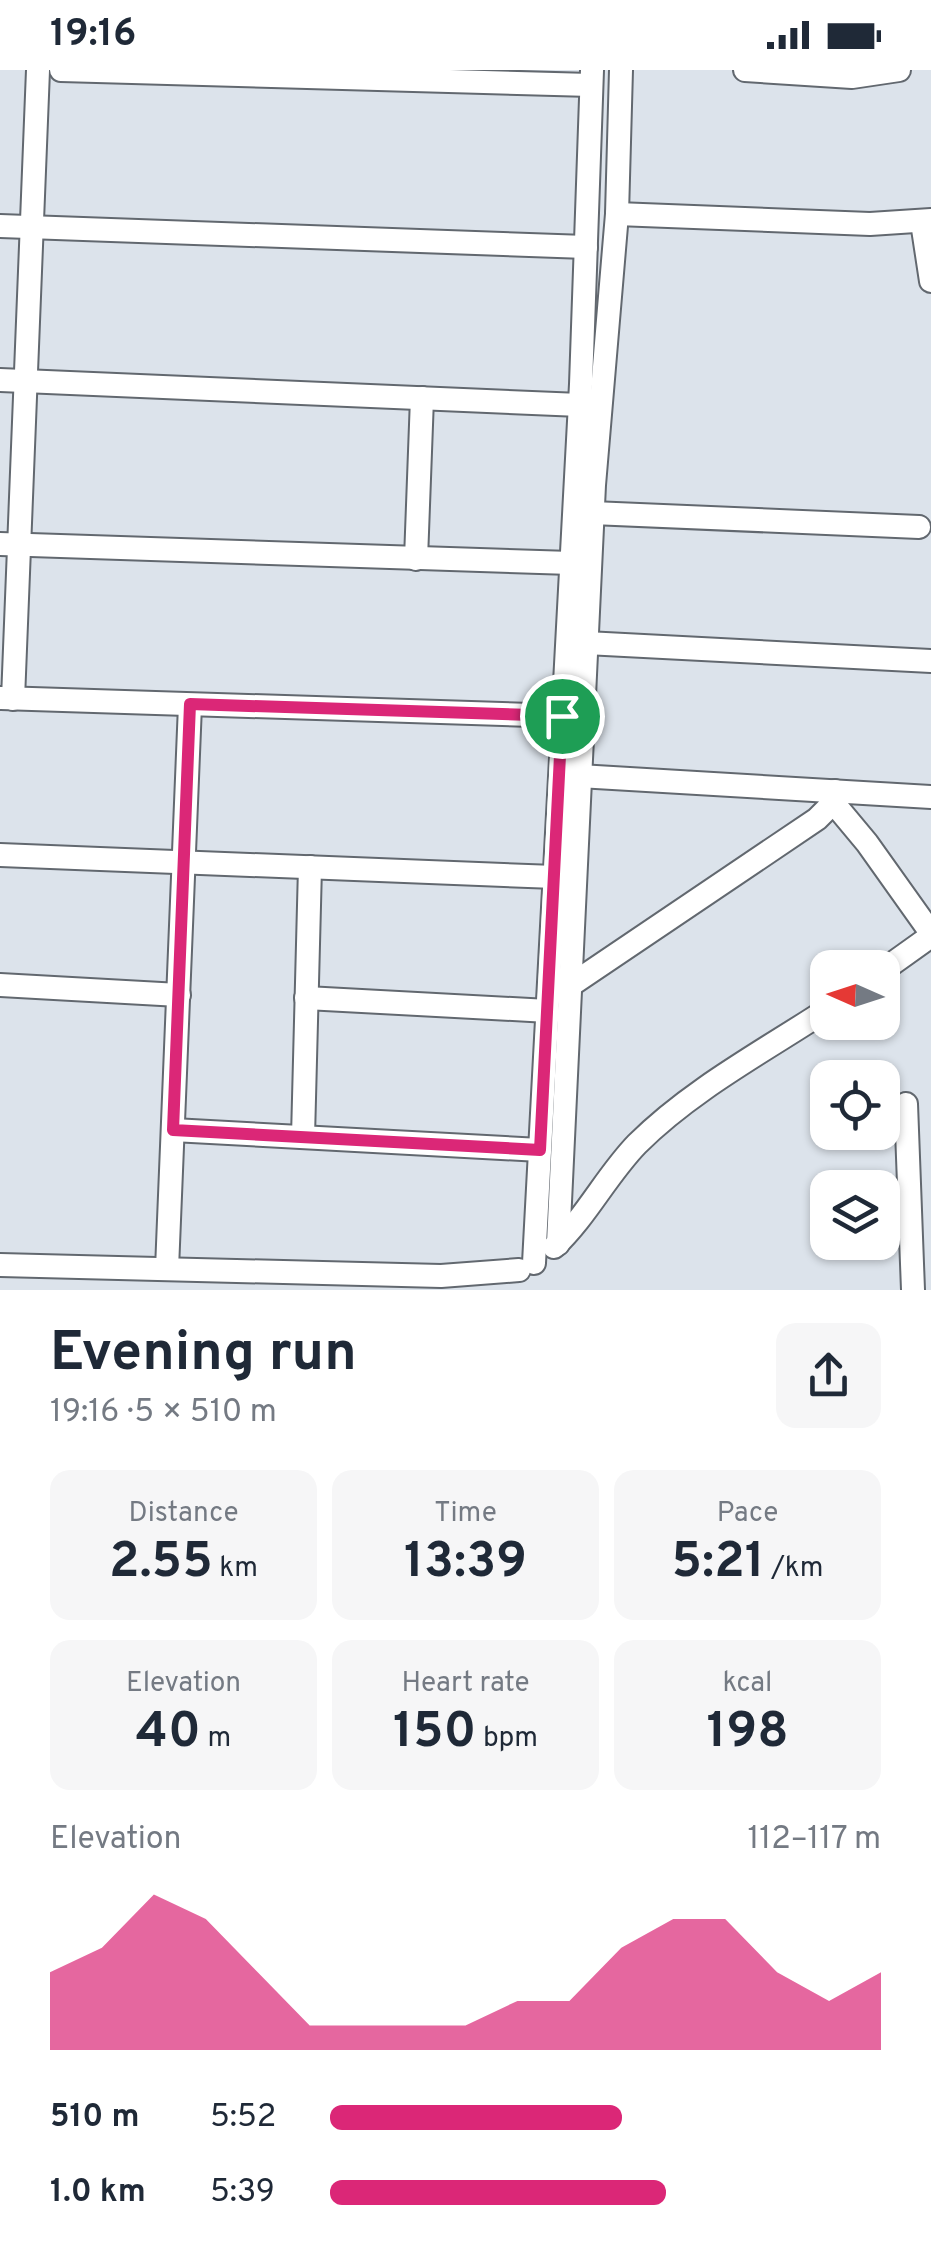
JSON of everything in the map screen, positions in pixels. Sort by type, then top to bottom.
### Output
[{"type":"street","points":[[38,70],[26,380],[10,544],[7,698],[562,716]]},
{"type":"street","points":[[61,70],[592,78],[580,405],[548,1011],[540,1150],[527,1266]]},
{"type":"street","points":[[558,1244],[592,513],[617,214],[622,70]]},
{"type":"street","points":[[746,70],[852,77],[899,70]]},
{"type":"street","points":[[617,214],[870,224],[927,221],[931,282]]},
{"type":"street","points":[[0,226],[586,247]]},
{"type":"street","points":[[0,380],[580,405]]},
{"type":"street","points":[[416,558],[422,398]]},
{"type":"street","points":[[592,513],[920,527]]},
{"type":"street","points":[[10,544],[571,563]]},
{"type":"street","points":[[586,643],[931,661]]},
{"type":"street","points":[[167,1269],[190,704]]},
{"type":"street","points":[[579,776],[833,796],[931,797]]},
{"type":"street","points":[[833,796],[931,935],[900,958]]},
{"type":"street","points":[[568,988],[800,832],[817,819],[833,796]]},
{"type":"street","points":[[0,856],[554,877]]},
{"type":"street","points":[[302,1137],[310,867]]},
{"type":"street","points":[[0,986],[179,995]]},
{"type":"street","points":[[306,998],[548,1011]]},
{"type":"street","points":[[494,1290],[558,1244],[591,1208],[614,1170],[649,1134],[717,1082],[810,1021]]},
{"type":"street","points":[[906,1104],[919,1282]]},
{"type":"street","points":[[173,1130],[540,1150]]},
{"type":"street","points":[[0,1266],[441,1276],[527,1266]]},
{"type":"route","points":[[190,704],[562,716],[540,1150],[173,1130],[190,704]]}]
